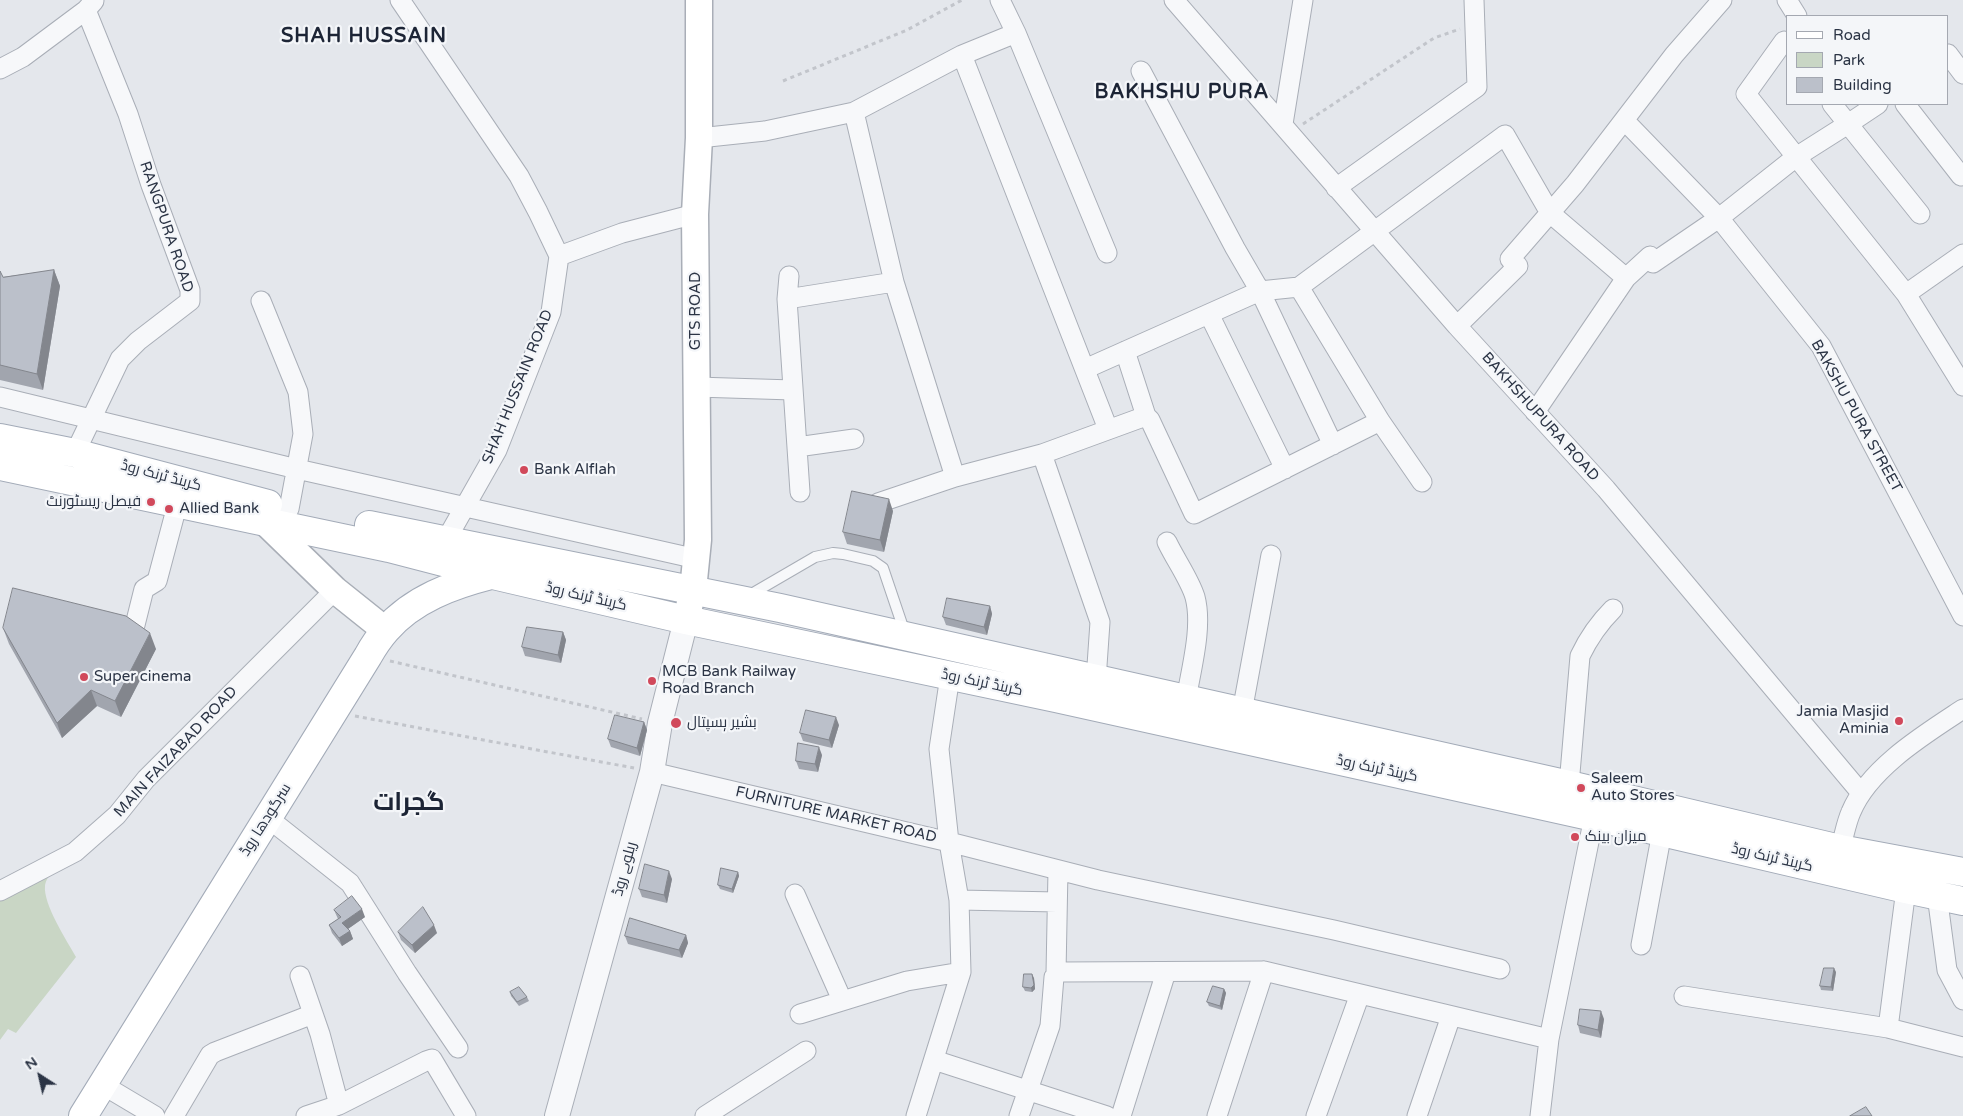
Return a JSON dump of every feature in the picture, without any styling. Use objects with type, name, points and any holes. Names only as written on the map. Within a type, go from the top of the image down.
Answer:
[{"type":"main road","name":"GTS ROAD","points":[[686,620],[698,559],[695,214],[699,138],[699,0]]},
{"type":"main road","name":"گرینڈ ٹرنک روڈ","points":[[0,438],[75,453],[289,509],[741,600],[1242,712],[1382,757],[1594,817],[1950,898]]},
{"type":"main road","name":"گرینڈ ٹرنک روڈ","points":[[0,466],[389,548],[493,575],[686,620],[950,676],[1382,757],[1569,785],[1840,849],[1963,872]]},
{"type":"main road","points":[[264,521],[334,590],[385,630]]},
{"type":"main road","name":"سرگودھا روڈ","points":[[83,1116],[385,630],[418,603],[460,583],[493,575]]},
{"type":"street","points":[[400,0],[519,176],[559,256],[622,233],[695,214]]},
{"type":"street","points":[[1000,0],[1016,33],[1107,254]]},
{"type":"street","name":"BAKHSHUPURA ROAD","points":[[1174,0],[1457,326],[1606,489],[1861,794]]},
{"type":"street","points":[[1286,128],[1303,0]]},
{"type":"street","points":[[1336,188],[1477,87],[1474,0]]},
{"type":"street","points":[[1457,326],[1518,266],[1510,259],[1575,184],[1674,55],[1722,0]]},
{"type":"street","points":[[1787,0],[1796,15]]},
{"type":"street","points":[[0,69],[23,57],[90,5]]},
{"type":"street","name":"RANGPURA ROAD","points":[[75,453],[120,359],[138,341],[190,301],[190,290],[151,185],[90,5]]},
{"type":"street","points":[[699,138],[765,131],[854,112],[962,55],[1016,33]]},
{"type":"street","points":[[1786,42],[1746,94],[1906,294],[1961,378]]},
{"type":"street","points":[[1953,51],[1963,74]]},
{"type":"street","points":[[962,55],[1108,429]]},
{"type":"street","points":[[1141,71],[1234,248],[1260,291],[1333,444]]},
{"type":"street","points":[[1833,105],[1920,214]]},
{"type":"street","points":[[1535,412],[1626,278],[1650,256],[1653,263],[1719,218],[1796,157],[1876,105]]},
{"type":"street","points":[[1906,105],[1961,176]]},
{"type":"street","points":[[854,112],[894,282],[955,477]]},
{"type":"street","name":"BAKSHU PURA STREET","points":[[1624,120],[1719,218],[1821,346],[1963,616]]},
{"type":"street","points":[[1085,369],[1260,291],[1298,287],[1505,135],[1550,213],[1626,278]]},
{"type":"street","points":[[1906,294],[1963,254]]},
{"type":"street","name":"SHAH HUSSAIN ROAD","points":[[446,540],[496,450],[551,312],[559,256]]},
{"type":"street","points":[[789,276],[787,299],[800,492]]},
{"type":"street","points":[[787,299],[894,282]]},
{"type":"street","points":[[1298,287],[1380,421],[1422,482]]},
{"type":"street","points":[[261,301],[298,392],[303,434],[289,509]]},
{"type":"street","points":[[1209,314],[1285,470]]},
{"type":"street","points":[[1125,351],[1146,416],[1150,420],[1194,514],[1380,421]]},
{"type":"street","points":[[696,387],[793,390]]},
{"type":"street","points":[[0,397],[296,469],[698,559]]},
{"type":"street","points":[[878,503],[955,477],[1042,454],[1146,416]]},
{"type":"street","points":[[797,447],[854,439]]},
{"type":"street","points":[[1042,454],[1100,622],[1096,680]]},
{"type":"street","points":[[135,625],[144,589],[157,581],[178,502]]},
{"type":"street","points":[[1167,542],[1194,595],[1198,611],[1186,700]]},
{"type":"street","points":[[1242,712],[1271,555]]},
{"type":"street","name":"MAIN FAIZABAD ROAD","points":[[0,891],[75,852],[117,815],[146,779],[334,590]]},
{"type":"street","points":[[1569,785],[1580,656],[1588,638],[1598,624],[1613,610]]},
{"type":"street","name":"ریلوے روڈ","points":[[557,1116],[652,772],[660,723],[686,620]]},
{"type":"street","points":[[950,676],[939,749],[949,842],[1058,870],[1500,969]]},
{"type":"street","points":[[1840,849],[1851,812],[1861,794],[1883,767],[1929,731],[1963,709]]},
{"type":"street","name":"FURNITURE MARKET ROAD","points":[[652,772],[949,842],[959,900],[961,972],[916,1116]]},
{"type":"street","points":[[1540,1116],[1549,1039],[1594,817]]},
{"type":"street","points":[[268,818],[350,883],[407,973],[458,1048]]},
{"type":"street","points":[[1641,945],[1662,832]]},
{"type":"street","points":[[1019,1116],[1050,1026],[1054,977],[1056,973],[1058,870]]},
{"type":"street","points":[[1888,1028],[1906,889]]},
{"type":"street","points":[[795,894],[842,1000]]},
{"type":"street","points":[[1950,898],[1947,970],[1963,1000]]},
{"type":"street","points":[[959,900],[1058,902]]},
{"type":"street","points":[[1056,973],[1264,971],[1549,1039]]},
{"type":"street","points":[[1217,1116],[1264,971]]},
{"type":"street","points":[[800,1014],[907,981],[961,972]]},
{"type":"street","points":[[1121,1116],[1166,972]]},
{"type":"street","points":[[300,976],[339,1104]]},
{"type":"street","points":[[1316,1116],[1360,994]]},
{"type":"street","points":[[1684,996],[1888,1028],[1963,1047]]},
{"type":"street","points":[[174,1116],[210,1055],[313,1014]]},
{"type":"street","points":[[1417,1116],[1451,1016]]},
{"type":"street","points":[[704,1116],[806,1051]]},
{"type":"street","points":[[306,1116],[339,1104],[432,1059],[466,1116]]},
{"type":"street","points":[[934,1060],[1108,1116]]},
{"type":"street","points":[[103,1085],[155,1116]]},
{"type":"lane","points":[[741,600],[815,557],[833,553],[843,554],[873,561],[883,568],[906,637]]},
{"type":"path","points":[[783,81],[907,30],[962,0]]},
{"type":"path","points":[[1286,128],[1434,38],[1475,24]]},
{"type":"path","points":[[368,656],[660,723]]},
{"type":"path","points":[[333,712],[652,772]]},
{"type":"green space","points":[[51,872],[46,881],[45,894],[56,922],[76,957],[16,1033],[8,1029],[0,1040],[0,899]]},
{"type":"building","points":[[54,270],[37,374],[0,365],[0,271],[3,277]]},
{"type":"building","points":[[852,491],[889,499],[880,540],[843,532]]},
{"type":"building","name":"Super cinema","points":[[13,588],[126,616],[150,633],[115,701],[91,690],[57,723],[3,628]]},
{"type":"building","points":[[947,598],[990,606],[984,627],[943,617]]},
{"type":"building","points":[[527,627],[563,632],[558,655],[522,647]]},
{"type":"building","points":[[806,710],[836,717],[829,740],[800,733]]},
{"type":"building","points":[[615,715],[644,722],[637,748],[608,739]]},
{"type":"building","points":[[798,743],[819,747],[815,764],[796,761]]},
{"type":"building","points":[[645,864],[669,871],[664,895],[639,889]]},
{"type":"building","points":[[721,868],[738,872],[732,889],[718,885]]},
{"type":"building","points":[[352,896],[362,909],[342,923],[350,931],[339,938],[329,925],[341,917],[334,910]]},
{"type":"building","points":[[423,907],[434,925],[412,945],[398,932]]},
{"type":"building","points":[[630,918],[686,935],[679,950],[625,936]]},
{"type":"building","points":[[1824,968],[1834,968],[1831,987],[1820,986]]},
{"type":"building","points":[[1024,974],[1032,974],[1034,985],[1031,988],[1023,987]]},
{"type":"building","points":[[1213,986],[1224,989],[1220,1006],[1207,1002]]},
{"type":"building","points":[[519,987],[527,997],[517,1002],[510,992]]},
{"type":"building","points":[[1580,1009],[1601,1011],[1598,1030],[1578,1025]]},
{"type":"building","points":[[1866,1107],[1872,1116],[1850,1116]]},
{"type":"place","name":"Bank Alflah","points":[[524,470]]},
{"type":"place","name":"فیصل ریسٹورنٹ","points":[[151,502]]},
{"type":"place","name":"Allied Bank","points":[[169,509]]},
{"type":"place","name":"Super cinema","points":[[84,677]]},
{"type":"place","name":"MCB Bank Railway Road Branch","points":[[652,681]]},
{"type":"place","name":"Jamia Masjid Aminia","points":[[1899,721]]},
{"type":"place","name":"بشیر ہسپتال","points":[[676,723]]},
{"type":"place","name":"Saleem Auto Stores","points":[[1581,788]]},
{"type":"place","name":"میزان بینک","points":[[1575,837]]},
{"type":"district","name":"SHAH HUSSAIN","points":[[364,37]]},
{"type":"district","name":"BAKHSHU PURA","points":[[1182,93]]},
{"type":"district","name":"گجرات","points":[[409,803]]}]
